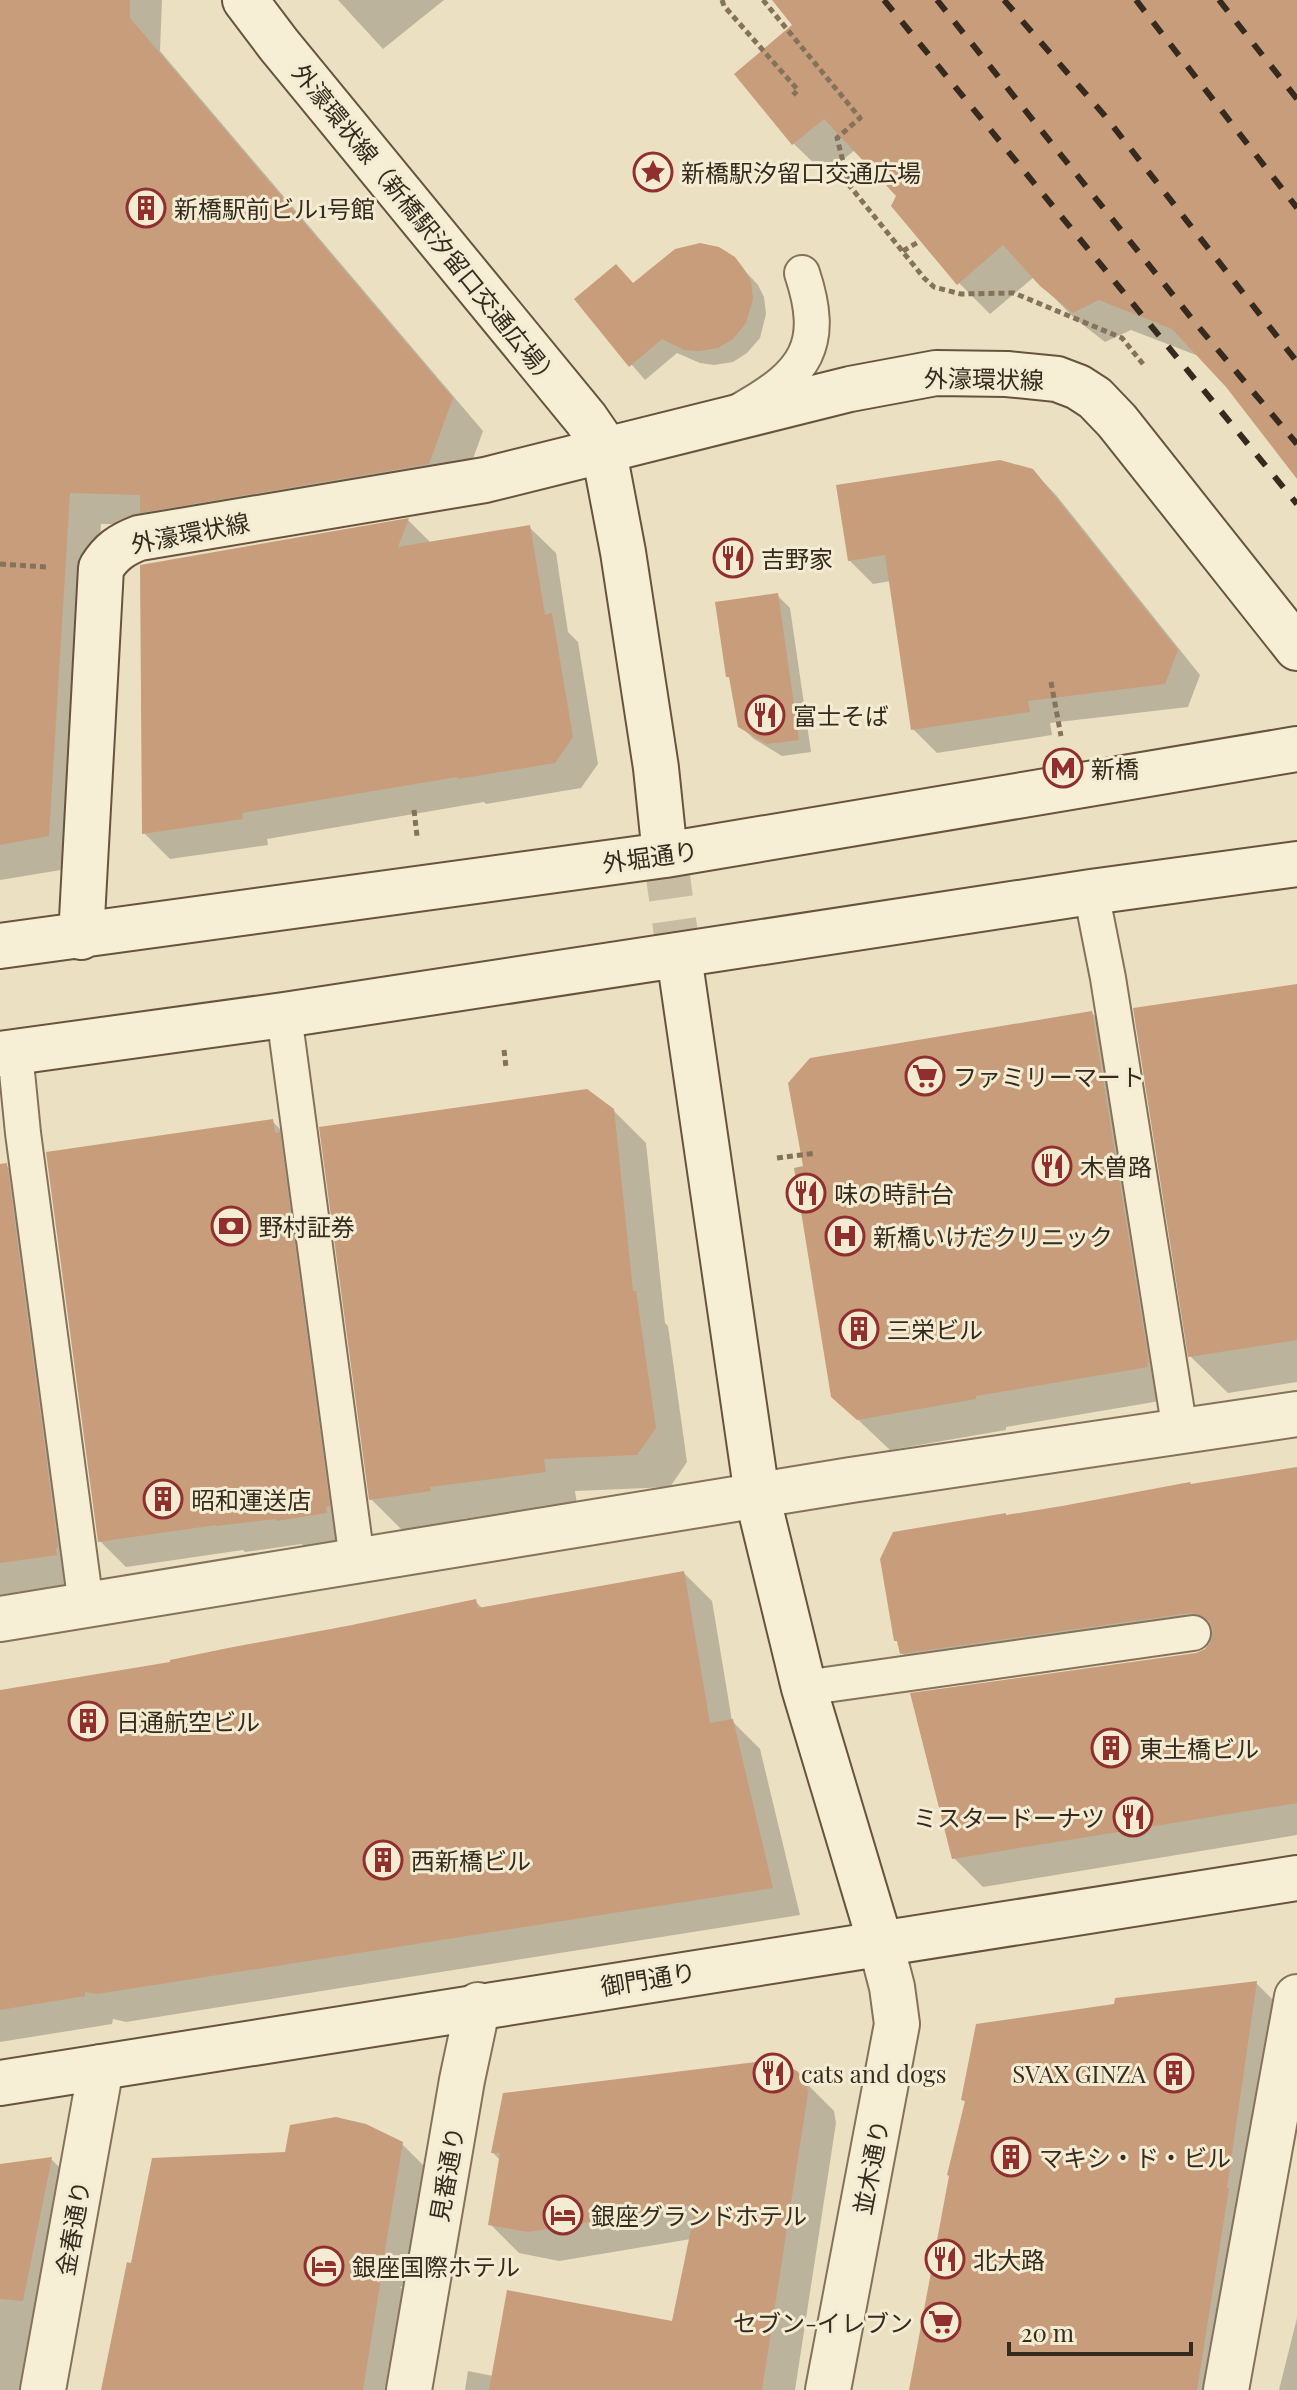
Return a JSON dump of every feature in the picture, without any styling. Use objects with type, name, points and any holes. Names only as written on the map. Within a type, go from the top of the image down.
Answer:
[{"type":"main road","name":"外濠環状線（新橋駅汐留口交通広場）","points":[[245,0],[586,419],[604,452]]},
{"type":"main road","name":"外濠環状線","points":[[81,937],[101,568],[120,545],[139,538],[485,480],[850,389],[936,373],[1007,374],[1057,379],[1095,398],[1117,421],[1297,648]]},
{"type":"main road","points":[[604,452],[626,567],[656,768],[665,855]]},
{"type":"main road","name":"外堀通り","points":[[0,946],[665,855],[1297,749]]},
{"type":"main road","points":[[8,1053],[284,1015],[1091,892],[1297,864]]},
{"type":"main road","name":"並木通り","points":[[679,956],[757,1495],[804,1688],[881,1945],[892,1987],[897,2024],[828,2390]]},
{"type":"main road","points":[[0,1619],[757,1495],[1297,1414]]},
{"type":"main road","name":"御門通り","points":[[0,2083],[478,2005],[881,1945],[1297,1878]]},
{"type":"main road","points":[[1226,2390],[1297,1997]]},
{"type":"main road","name":"見番通り","points":[[409,2390],[462,2080],[478,2005]]},
{"type":"main road","name":"金春通り","points":[[43,2390],[101,2067]]},
{"type":"lane","points":[[724,419],[767,396],[798,368],[812,339],[811,302],[802,273]]},
{"type":"lane","points":[[1091,892],[1108,978],[1180,1431]]},
{"type":"lane","points":[[284,1015],[357,1560]]},
{"type":"lane","points":[[8,1053],[23,1133],[86,1605]]},
{"type":"lane","points":[[804,1688],[1193,1633]]},
{"type":"path","points":[[722,0],[798,90],[793,95]]},
{"type":"path","points":[[763,0],[860,118],[837,138],[849,185],[934,287],[961,294],[1014,293],[1122,338],[1151,374]]},
{"type":"path","points":[[903,251],[920,241]]},
{"type":"path","points":[[0,564],[53,567]]},
{"type":"path","points":[[1051,682],[1063,746]]},
{"type":"path","points":[[414,810],[417,837]]},
{"type":"path","points":[[504,1050],[506,1067]]},
{"type":"path","points":[[777,1158],[816,1153]]},
{"type":"building","name":"新橋駅前ビル1号館","points":[[0,0],[130,0],[130,18],[453,398],[429,464],[140,513],[140,495],[70,493],[49,836],[0,845]]},
{"type":"building","points":[[772,0],[1297,0],[1297,479],[1226,387],[1172,329],[1099,300],[1073,313],[1040,286],[1003,245],[957,285],[891,206],[896,196],[824,119],[792,145],[734,74],[792,25]]},
{"type":"building","points":[[700,243],[719,247],[735,257],[751,281],[753,299],[746,323],[733,339],[718,348],[684,350],[662,339],[629,367],[574,299],[616,264],[633,283],[675,249]]},
{"type":"building","points":[[1000,460],[1033,469],[1178,650],[1165,684],[1028,701],[1030,712],[911,730],[885,555],[848,561],[836,485]]},
{"type":"building","points":[[409,518],[398,547],[530,525],[545,615],[552,613],[573,737],[555,763],[242,813],[243,819],[142,834],[140,565]]},
{"type":"building","points":[[778,593],[799,740],[767,744],[738,727],[729,677],[726,677],[715,602]]},
{"type":"building","points":[[1297,984],[1297,1340],[1188,1357],[1133,1008]]},
{"type":"building","points":[[1092,1011],[1148,1367],[857,1420],[831,1397],[794,1168],[803,1166],[788,1083],[810,1058]]},
{"type":"building","points":[[587,1089],[614,1109],[633,1291],[636,1291],[656,1428],[637,1455],[544,1459],[546,1472],[430,1487],[431,1491],[369,1500],[319,1127]]},
{"type":"building","points":[[273,1119],[275,1133],[280,1132],[330,1506],[326,1507],[327,1513],[276,1521],[216,1525],[98,1542],[46,1152]]},
{"type":"building","points":[[7,1163],[58,1547],[57,1555],[0,1563],[0,1164]]},
{"type":"building","points":[[1297,1467],[1297,1803],[952,1859],[910,1693],[1196,1653],[1205,1649],[1211,1641],[1213,1629],[1201,1615],[1190,1613],[900,1654],[897,1641],[894,1641],[880,1559],[893,1532]]},
{"type":"building","points":[[684,1571],[710,1723],[733,1719],[773,1888],[97,1994],[85,1992],[85,1996],[0,2010],[0,1690],[170,1662],[476,1599],[478,1608]]},
{"type":"building","points":[[1257,1981],[1197,2390],[909,2390],[947,2175],[965,2101],[961,2100],[976,2024],[1114,2004],[1115,1998]]},
{"type":"building","name":"銀座グランドホテル","points":[[772,2060],[797,2071],[806,2080],[808,2093],[762,2390],[489,2390],[507,2290],[672,2321],[696,2205],[528,2232],[488,2225],[500,2153],[491,2153],[503,2093]]},
{"type":"building","points":[[336,2117],[366,2124],[403,2142],[384,2256],[355,2261],[383,2266],[363,2390],[101,2390],[152,2158],[285,2152],[290,2125]]},
{"type":"building","points":[[52,2157],[23,2301],[0,2299],[0,2164]]},
{"type":"tunnel","points":[[665,855],[679,956]]},
{"type":"railway","points":[[884,0],[1297,504]]},
{"type":"railway","points":[[937,0],[1197,325],[1297,444]]},
{"type":"railway","points":[[1004,0],[1105,116],[1297,362]]},
{"type":"railway","points":[[1136,0],[1297,208]]},
{"type":"railway","points":[[1219,0],[1297,99]]},
{"type":"place","name":"新橋駅汐留口交通広場","points":[[653,172]]},
{"type":"place","name":"新橋駅前ビル1号館","points":[[146,208]]},
{"type":"place","name":"吉野家","points":[[733,558]]},
{"type":"place","name":"富士そば","points":[[765,715]]},
{"type":"place","name":"新橋","points":[[1063,768]]},
{"type":"place","name":"ファミリーマート","points":[[925,1076]]},
{"type":"place","name":"木曽路","points":[[1052,1166]]},
{"type":"place","name":"味の時計台","points":[[806,1193]]},
{"type":"place","name":"野村証券","points":[[231,1226]]},
{"type":"place","name":"新橋いけだクリニック","points":[[845,1236]]},
{"type":"place","name":"三栄ビル","points":[[859,1329]]},
{"type":"place","name":"昭和運送店","points":[[163,1499]]},
{"type":"place","name":"日通航空ビル","points":[[88,1721]]},
{"type":"place","name":"東土橋ビル","points":[[1111,1748]]},
{"type":"place","name":"ミスタードーナツ","points":[[1133,1817]]},
{"type":"place","name":"西新橋ビル","points":[[383,1860]]},
{"type":"place","name":"cats and dogs","points":[[773,2073]]},
{"type":"place","name":"SVAX GINZA","points":[[1174,2073]]},
{"type":"place","name":"マキシ・ド・ビル","points":[[1011,2157]]},
{"type":"place","name":"銀座グランドホテル","points":[[563,2215]]},
{"type":"place","name":"北大路","points":[[945,2259]]},
{"type":"place","name":"銀座国際ホテル","points":[[324,2266]]},
{"type":"place","name":"セブン-イレブン","points":[[941,2322]]}]
